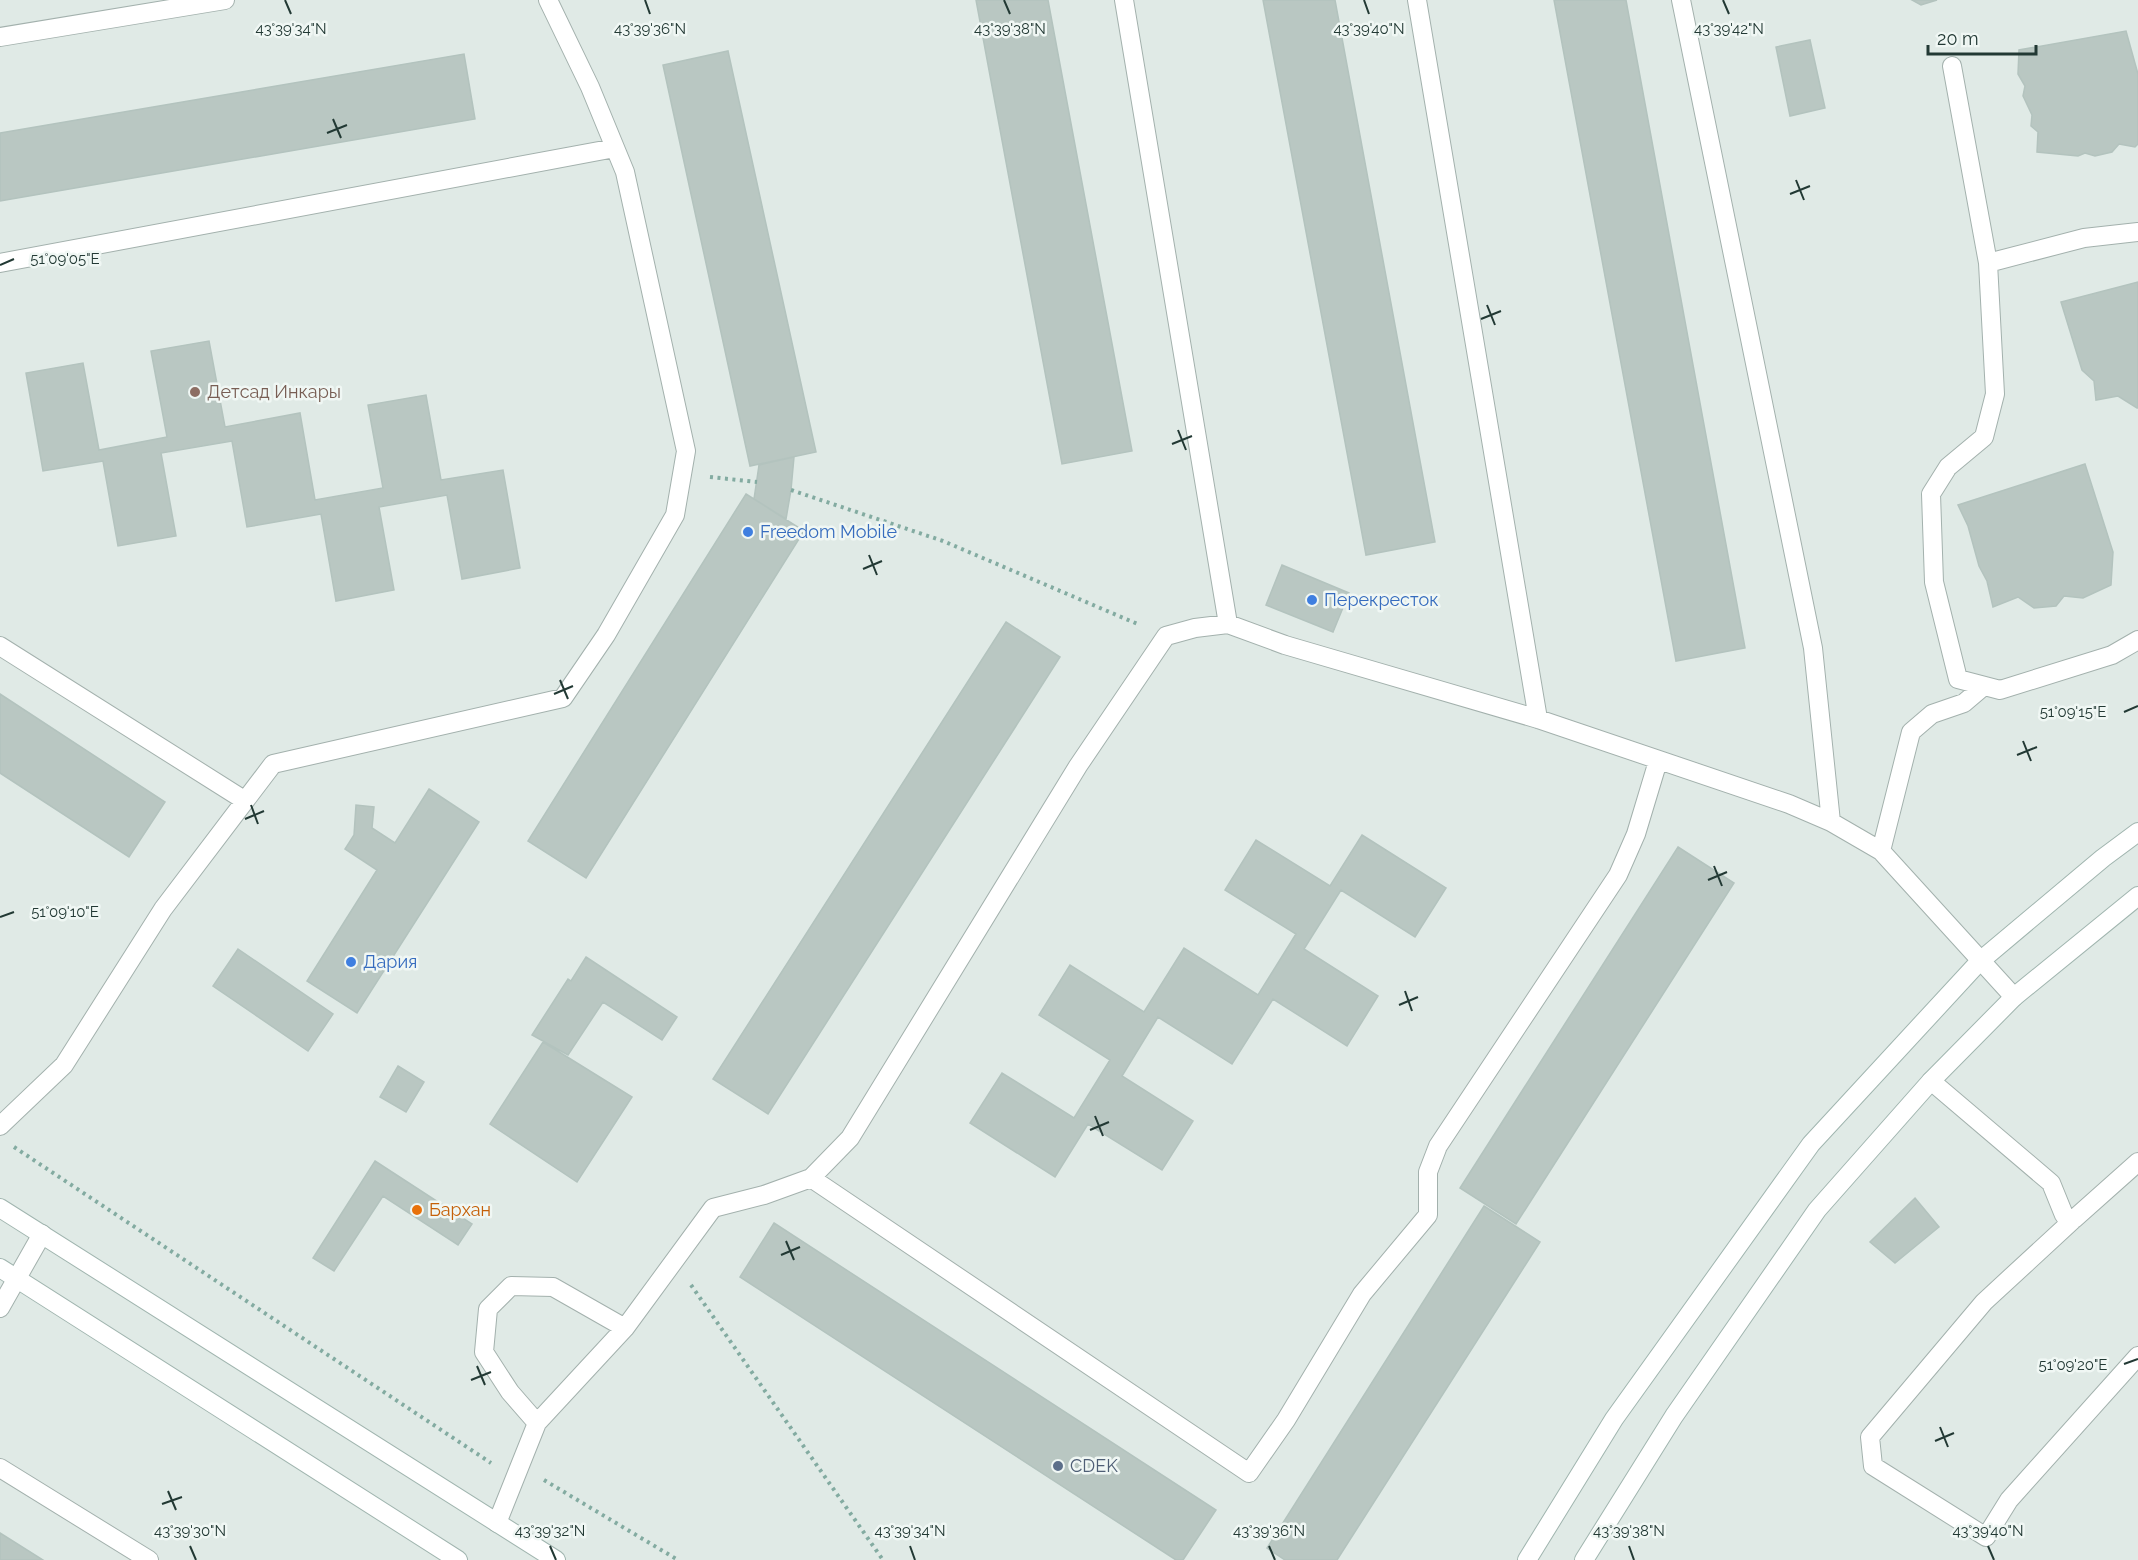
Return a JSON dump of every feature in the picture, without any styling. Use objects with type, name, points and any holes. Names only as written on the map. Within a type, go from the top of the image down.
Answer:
[{"type":"main road","points":[[0,38],[225,0]]},
{"type":"main road","points":[[0,1126],[64,1065],[163,909],[273,764],[563,698],[606,635],[675,515],[686,451],[625,172],[590,87],[548,0]]},
{"type":"main road","points":[[1124,0],[1228,624]]},
{"type":"main road","points":[[1416,0],[1538,719]]},
{"type":"main road","points":[[1681,0],[1813,648],[1831,822]]},
{"type":"main road","points":[[1952,66],[1988,263],[1995,394],[1984,437],[1948,467],[1931,494],[1930,531],[1934,582],[1958,679],[2000,690],[2112,655],[2138,640]]},
{"type":"main road","points":[[0,263],[615,148]]},
{"type":"main road","points":[[1988,263],[2084,238],[2138,232]]},
{"type":"main road","points":[[497,1523],[537,1423],[625,1328],[712,1208],[764,1195],[811,1178],[850,1138],[1078,766],[1166,636],[1195,628],[1228,624],[1284,645],[1538,719],[1790,804],[1831,822],[1881,851],[1979,962],[2014,997]]},
{"type":"main road","points":[[0,646],[244,800]]},
{"type":"main road","points":[[1881,851],[1911,732],[1932,714],[1964,703],[1984,686]]},
{"type":"main road","points":[[811,1178],[1249,1473],[1286,1420],[1362,1294],[1428,1215],[1428,1172],[1438,1146],[1618,875],[1636,834],[1658,761]]},
{"type":"main road","points":[[1527,1560],[1614,1419],[1811,1144],[1979,962],[2103,858],[2138,832]]},
{"type":"main road","points":[[1584,1560],[1674,1416],[1817,1210],[1930,1081],[2014,997],[2138,896]]},
{"type":"main road","points":[[1930,1081],[2051,1183],[2064,1215],[2074,1219]]},
{"type":"main road","points":[[2138,1162],[1984,1302],[1870,1437],[1873,1466],[1986,1537],[2009,1500],[2138,1356]]},
{"type":"main road","points":[[0,1208],[556,1560]]},
{"type":"main road","points":[[0,1308],[42,1234]]},
{"type":"main road","points":[[0,1268],[458,1560]]},
{"type":"main road","points":[[537,1423],[510,1392],[484,1352],[488,1309],[511,1286],[553,1287],[625,1328]]},
{"type":"main road","points":[[0,1468],[149,1560]]},
{"type":"path","points":[[682,474],[757,482]]},
{"type":"path","points":[[790,490],[943,541],[1166,636]]},
{"type":"path","points":[[7,1143],[516,1480],[534,1474],[678,1560]]},
{"type":"path","points":[[673,1260],[883,1560]]},
{"type":"building","points":[[976,0],[1048,0],[1132,451],[1062,464]]},
{"type":"building","points":[[1263,0],[1335,0],[1435,542],[1366,555]]},
{"type":"building","points":[[1554,0],[1626,0],[1745,648],[1676,661]]},
{"type":"building","points":[[1912,0],[1937,0],[1921,5]]},
{"type":"building","points":[[2126,31],[2138,74],[2138,144],[2135,147],[2119,144],[2112,152],[2095,156],[2085,153],[2078,156],[2037,152],[2038,132],[2031,126],[2032,115],[2023,96],[2025,86],[2018,74],[2019,50]]},
{"type":"building","points":[[1810,40],[1825,108],[1790,116],[1776,47]]},
{"type":"building","points":[[728,51],[816,452],[750,466],[663,65]]},
{"type":"building","points":[[464,54],[475,119],[0,201],[0,133]]},
{"type":"building","points":[[2138,282],[2137,408],[2118,396],[2096,400],[2094,381],[2082,370],[2061,302]]},
{"type":"building","points":[[209,341],[225,427],[300,413],[315,500],[383,488],[368,405],[426,395],[441,480],[503,470],[520,568],[462,579],[447,495],[379,507],[394,590],[336,601],[321,514],[247,527],[232,441],[161,453],[176,536],[118,546],[103,461],[43,471],[26,373],[83,363],[99,450],[167,437],[151,351]]},
{"type":"building","points":[[794,457],[786,519],[754,499],[759,465]]},
{"type":"building","points":[[2085,464],[2113,552],[2111,585],[2083,598],[2064,596],[2056,606],[2034,608],[2018,597],[1993,607],[1987,581],[1979,566],[1968,526],[1958,505]]},
{"type":"building","points":[[746,494],[804,531],[586,878],[528,841]]},
{"type":"building","points":[[1282,565],[1349,593],[1333,632],[1266,605]]},
{"type":"building","points":[[1006,622],[1060,657],[768,1114],[713,1079]]},
{"type":"building","points":[[0,694],[165,802],[129,857],[0,773]]},
{"type":"building","points":[[429,789],[479,822],[357,1013],[307,981],[377,870],[345,849],[354,835],[356,805],[374,807],[372,828],[395,843]]},
{"type":"building","points":[[1362,835],[1446,888],[1415,937],[1341,890],[1304,949],[1378,996],[1347,1046],[1273,999],[1232,1064],[1158,1017],[1122,1076],[1193,1121],[1162,1170],[1088,1124],[1055,1177],[970,1123],[1002,1073],[1074,1118],[1110,1060],[1039,1015],[1070,965],[1144,1012],[1184,948],[1258,995],[1296,934],[1225,890],[1256,840],[1330,886]]},
{"type":"building","points":[[1678,847],[1734,883],[1516,1224],[1460,1188]]},
{"type":"building","points":[[238,949],[333,1014],[308,1051],[213,986]]},
{"type":"building","points":[[586,957],[677,1017],[662,1040],[603,1002],[568,1055],[532,1035],[568,979],[571,981]]},
{"type":"building","points":[[543,1042],[632,1097],[577,1182],[490,1124]]},
{"type":"building","points":[[398,1066],[424,1082],[406,1112],[380,1097]]},
{"type":"building","points":[[375,1161],[472,1224],[458,1245],[383,1196],[334,1271],[313,1258]]},
{"type":"building","points":[[1915,1198],[1939,1227],[1895,1263],[1870,1242]]},
{"type":"building","points":[[1484,1206],[1540,1242],[1337,1560],[1285,1560],[1267,1548]]},
{"type":"building","points":[[774,1223],[1216,1510],[1183,1560],[1176,1560],[740,1277]]},
{"type":"building","points":[[0,1533],[43,1560],[0,1560]]},
{"type":"place","name":"Детсад Инкары","points":[[195,392]]},
{"type":"place","name":"Freedom Mobile","points":[[748,532]]},
{"type":"place","name":"Перекресток","points":[[1312,600]]},
{"type":"place","name":"Дария","points":[[351,962]]},
{"type":"place","name":"Бархан","points":[[417,1210]]},
{"type":"place","name":"CDEK","points":[[1058,1466]]}]
